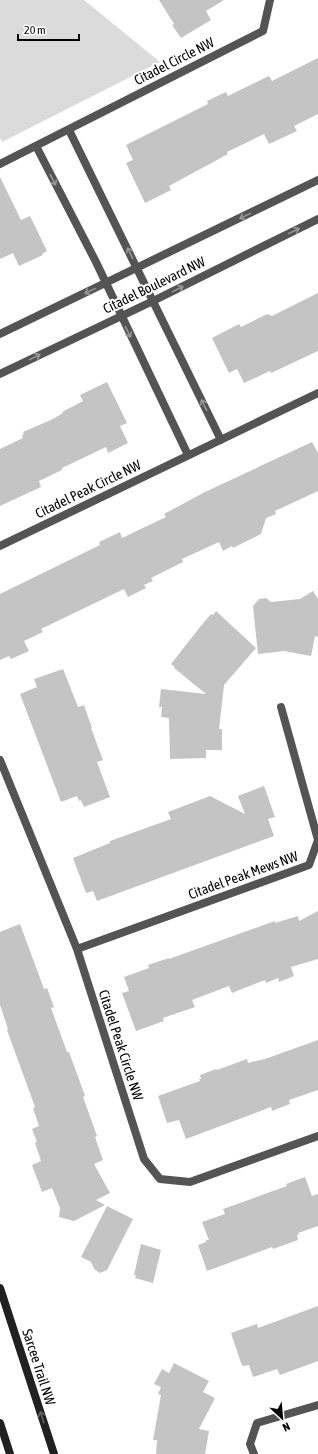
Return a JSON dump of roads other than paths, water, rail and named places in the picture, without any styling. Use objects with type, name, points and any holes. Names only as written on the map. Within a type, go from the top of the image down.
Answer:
[{"type":"main road","name":"Sarcee Trail NW","points":[[0,1288],[54,1454]]},
{"type":"main road","points":[[0,1423],[10,1454]]},
{"type":"street","name":"Citadel Circle NW","points":[[0,164],[263,31],[270,0]]},
{"type":"street","points":[[69,130],[221,440]]},
{"type":"street","points":[[36,146],[96,262],[120,316],[188,455]]},
{"type":"street","name":"Citadel Boulevard NW","points":[[0,334],[318,180]]},
{"type":"street","name":"Citadel Boulevard NW","points":[[0,374],[153,301],[318,219]]},
{"type":"street","name":"Citadel Peak Circle NW","points":[[0,546],[318,393]]},
{"type":"street","name":"Citadel Peak Mews NW","points":[[77,949],[309,865],[318,840],[281,707]]},
{"type":"street","name":"Citadel Peak Circle NW","points":[[0,760],[77,949],[144,1159],[160,1179],[190,1182],[318,1136]]},
{"type":"street","points":[[254,1454],[250,1444],[257,1423],[318,1404]]}]
